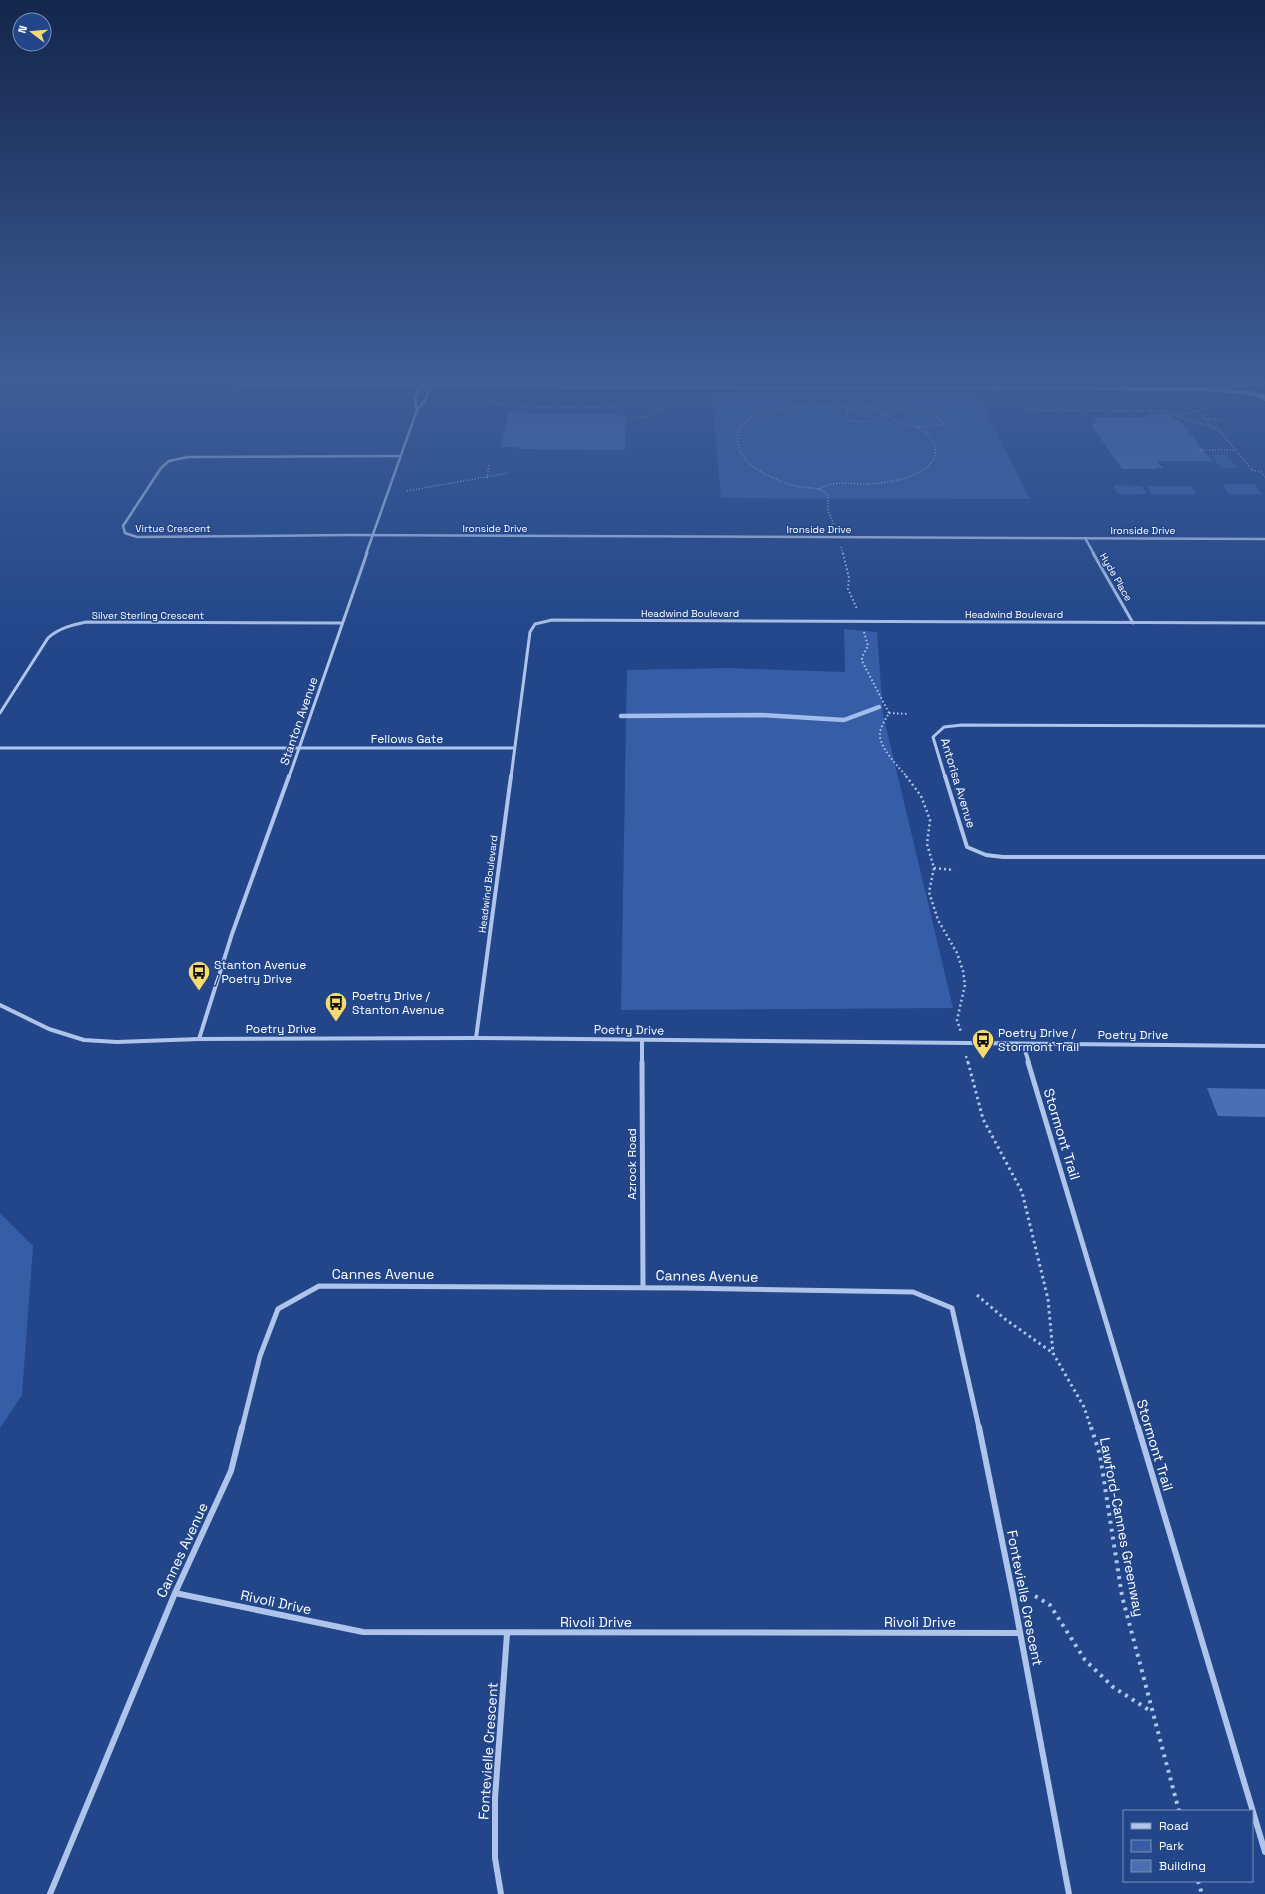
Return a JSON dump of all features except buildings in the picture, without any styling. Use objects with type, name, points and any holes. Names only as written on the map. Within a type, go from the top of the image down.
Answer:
[{"type":"street","name":"Virtue Crescent","points":[[162,467],[123,526],[125,533],[137,537],[373,535]]},
{"type":"street","name":"Stanton Avenue","points":[[200,1039],[232,934],[300,747],[396,467]]},
{"type":"street","name":"Ironside Drive","points":[[373,535],[1265,539]]},
{"type":"street","name":"Hyde Place","points":[[1085,538],[1133,623]]},
{"type":"street","name":"Headwind Boulevard","points":[[476,1038],[530,632],[535,624],[552,620],[1265,623]]},
{"type":"street","name":"Silver Sterling Crescent","points":[[0,713],[48,638],[57,630],[67,625],[86,622],[342,623]]},
{"type":"street","name":"Antorisa Avenue","points":[[1265,726],[962,725],[944,727],[933,737],[967,846],[986,855],[1003,857],[1265,857]]},
{"type":"street","name":"Fellows Gate","points":[[300,747],[514,748]]},
{"type":"street","points":[[0,748],[300,747]]},
{"type":"street","name":"Poetry Drive","points":[[0,1005],[49,1029],[84,1040],[117,1042],[200,1039],[476,1038],[1265,1046]]},
{"type":"street","name":"Azrock Road","points":[[642,1040],[643,1287]]},
{"type":"street","name":"Stormont Trail","points":[[1023,1044],[1252,1810]]},
{"type":"street","name":"Cannes Avenue","points":[[50,1894],[175,1594],[231,1472],[260,1356],[278,1309],[319,1286],[643,1287],[913,1292],[952,1308]]},
{"type":"street","name":"Fontevielle Crescent","points":[[952,1308],[1020,1633],[1069,1894]]},
{"type":"street","name":"Rivoli Drive","points":[[175,1594],[363,1632],[507,1634],[1020,1633]]},
{"type":"street","name":"Fontevielle Crescent","points":[[501,1894],[496,1872],[496,1787],[505,1688],[507,1634]]},
{"type":"street","name":"Stormont Trail","points":[[1253,1812],[1265,1852]]},
{"type":"path","points":[[487,478],[489,467]]},
{"type":"path","points":[[755,467],[772,477],[795,486],[819,489],[828,495],[828,510],[836,529]]},
{"type":"path","points":[[819,489],[829,484],[867,484],[894,481],[910,476],[926,467]]},
{"type":"path","points":[[1250,467],[1252,470],[1261,472],[1265,477]]},
{"type":"path","points":[[407,492],[508,473]]},
{"type":"path","points":[[839,543],[849,578],[848,589],[859,613]]},
{"type":"path","points":[[863,631],[868,646],[862,656],[863,666],[877,688],[889,713]]},
{"type":"path","points":[[889,713],[909,714]]},
{"type":"path","points":[[889,713],[882,726],[880,736],[884,747],[921,796],[930,820],[927,844],[934,868],[929,892],[938,920],[957,953],[963,971],[965,985],[957,1020],[961,1032]]},
{"type":"path","points":[[934,868],[954,870]]},
{"type":"path","name":"Lawford-Cannes Greenway","points":[[966,1056],[983,1119],[1022,1192],[1048,1299],[1053,1353],[1084,1408],[1100,1455],[1122,1596],[1179,1810]]},
{"type":"path","points":[[977,1295],[1005,1319],[1053,1353]]},
{"type":"path","points":[[1035,1596],[1050,1605],[1085,1660],[1113,1687],[1153,1712]]},
{"type":"path","points":[[1198,1882],[1202,1894]]},
{"type":"green space","points":[[718,467],[1014,467],[1030,499],[721,498]]},
{"type":"green space","points":[[1222,484],[1254,484],[1262,494],[1229,494]]},
{"type":"green space","points":[[1113,485],[1142,486],[1147,494],[1118,494]]},
{"type":"green space","points":[[1147,486],[1190,486],[1197,494],[1151,494]]},
{"type":"green space","points":[[844,629],[877,632],[883,714],[953,1008],[621,1010],[627,670],[727,668],[845,672]]},
{"type":"green space","points":[[0,1213],[33,1246],[22,1395],[0,1428]]},
{"type":"waterway","points":[[621,716],[761,715],[844,720],[879,707]]},
{"type":"place","name":"Stanton Avenue / Poetry Drive","points":[[199,992]]},
{"type":"place","name":"Poetry Drive / Stanton Avenue","points":[[336,1022]]},
{"type":"place","name":"Poetry Drive / Stormont Trail","points":[[983,1060]]}]
